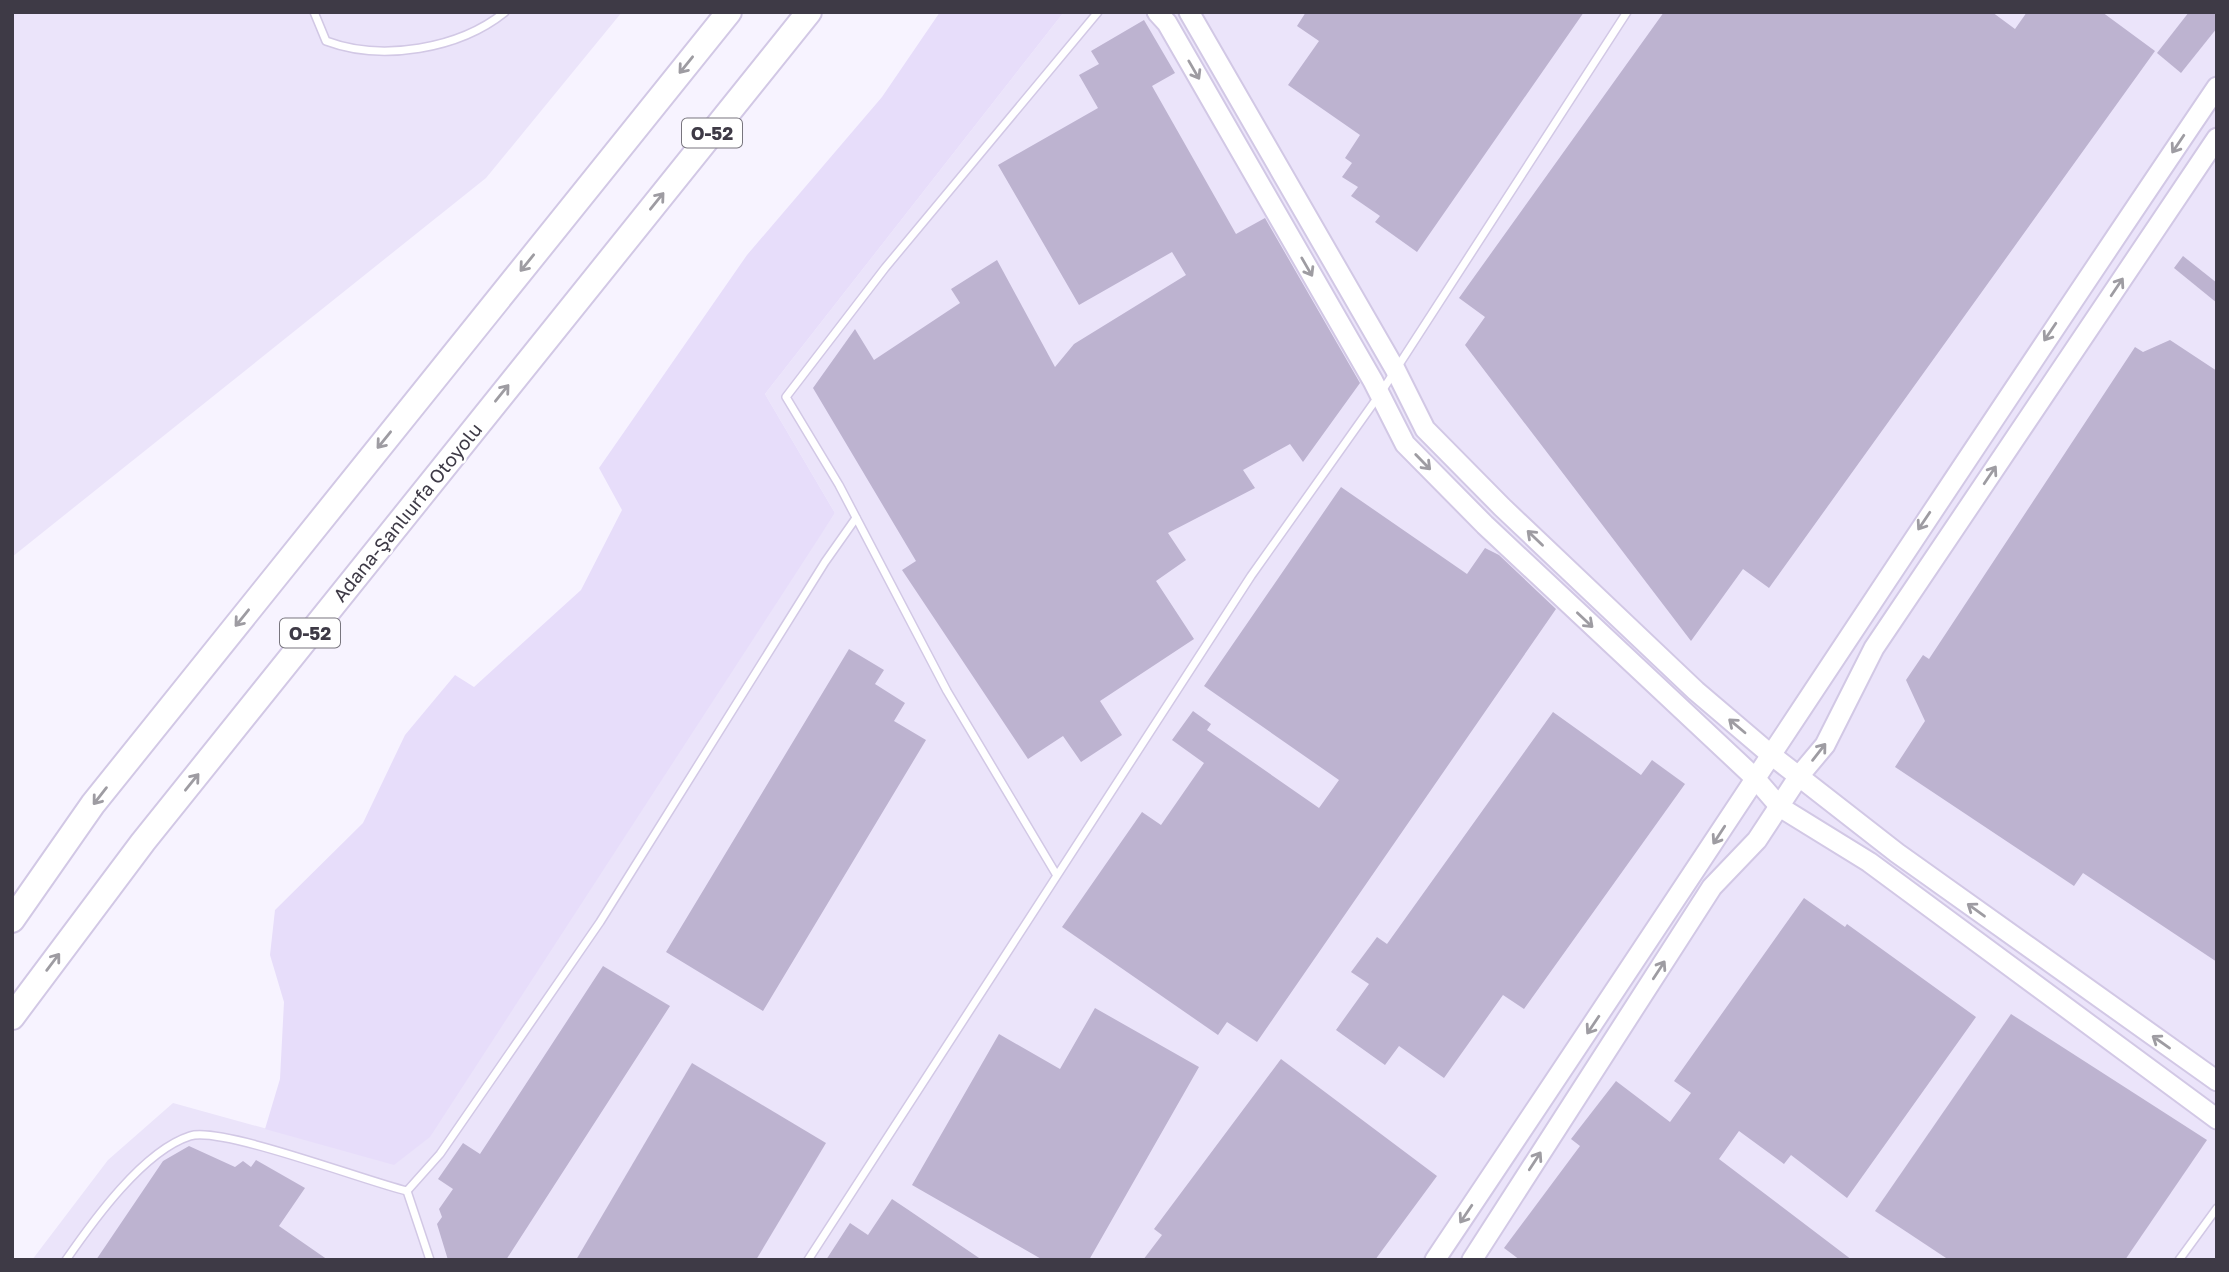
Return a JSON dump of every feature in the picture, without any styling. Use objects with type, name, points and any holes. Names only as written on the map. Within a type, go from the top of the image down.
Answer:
[{"type":"highway","points":[[12,920],[102,793],[729,12]]},
{"type":"highway","name":"Adana-Şanlıurfa Otoyolu","points":[[12,1017],[152,831],[809,12]]},
{"type":"street","points":[[1157,12],[1174,35],[1380,394],[1405,444],[1533,571],[1754,777],[1780,807],[1869,862],[2217,1119]]},
{"type":"street","points":[[1189,12],[1395,369],[1426,429],[1435,439],[1686,682],[1770,754],[1909,861],[2217,1081]]},
{"type":"street","points":[[1435,1260],[1692,876],[1754,777],[2217,88]]},
{"type":"street","points":[[1472,1260],[1712,887],[1757,839],[1799,776],[1825,745],[1874,648],[2217,138]]},
{"type":"lane","points":[[314,12],[326,41],[342,47],[380,51],[420,49],[489,25],[505,12]]},
{"type":"lane","points":[[1056,874],[947,691],[856,518],[786,397],[885,268],[1098,12]]},
{"type":"lane","points":[[808,1260],[1251,576],[1380,394],[1627,12]]},
{"type":"lane","points":[[407,1191],[440,1154],[600,922],[825,562],[856,518]]},
{"type":"lane","points":[[66,1260],[95,1219],[148,1161],[191,1135],[247,1142],[407,1191]]},
{"type":"lane","points":[[407,1191],[430,1260]]},
{"type":"lane","points":[[2179,1260],[2217,1208]]},
{"type":"shaded area","points":[[12,12],[622,12],[486,178],[12,557]]},
{"type":"shaded area","points":[[940,12],[1064,12],[765,394],[835,513],[430,1137],[394,1165],[265,1129],[280,1079],[284,1002],[270,955],[275,910],[363,823],[405,735],[455,675],[474,687],[581,590],[622,510],[599,468],[747,255],[882,97]]},
{"type":"shaded area","points":[[1064,12],[2217,12],[2217,1260],[32,1260],[108,1160],[173,1103],[394,1164],[835,513],[765,394]]},
{"type":"building","points":[[1306,12],[1584,12],[1417,252],[1375,222],[1380,216],[1351,196],[1358,187],[1342,177],[1352,163],[1345,158],[1360,135],[1288,85],[1319,41],[1297,26]]},
{"type":"building","points":[[1664,12],[1992,12],[2015,29],[2027,12],[2102,12],[2155,51],[1769,588],[1743,569],[1691,641],[1465,345],[1485,317],[1459,298]]},
{"type":"building","points":[[2189,12],[2217,12],[2217,28],[2181,73],[2157,53]]},
{"type":"building","points":[[1144,20],[1175,73],[1152,86],[1236,234],[1265,218],[1360,383],[1303,462],[1290,444],[1243,470],[1255,488],[1168,533],[1186,560],[1156,581],[1194,639],[1100,701],[1122,735],[1081,762],[1063,736],[1028,759],[902,570],[916,561],[813,388],[855,329],[874,360],[960,303],[951,289],[997,260],[1055,367],[1074,344],[1186,275],[1172,252],[1079,305],[998,165],[1098,108],[1079,75],[1099,64],[1091,51]]},
{"type":"building","points":[[2183,256],[2217,283],[2217,303],[2174,268]]},
{"type":"building","points":[[2170,340],[2217,371],[2217,962],[2083,873],[2074,886],[1895,767],[1925,721],[1906,680],[1923,655],[1929,659],[2135,347],[2143,352]]},
{"type":"building","points":[[1341,487],[1467,574],[1485,548],[1499,555],[1556,609],[1257,1042],[1227,1022],[1218,1035],[1062,927],[1142,812],[1161,825],[1204,763],[1172,740],[1193,711],[1211,724],[1207,730],[1319,808],[1339,780],[1204,686]]},
{"type":"building","points":[[849,649],[884,670],[875,684],[905,703],[894,721],[926,740],[763,1011],[666,952]]},
{"type":"building","points":[[1553,712],[1641,775],[1652,760],[1685,784],[1524,1009],[1503,995],[1444,1078],[1399,1046],[1385,1065],[1336,1030],[1369,984],[1351,972],[1377,937],[1387,944]]},
{"type":"building","points":[[1804,898],[1845,927],[1847,924],[1976,1017],[1847,1198],[1791,1155],[1784,1164],[1739,1131],[1719,1159],[1852,1260],[1520,1260],[1504,1248],[1580,1146],[1571,1139],[1616,1081],[1670,1122],[1691,1093],[1674,1081]]},
{"type":"building","points":[[603,966],[670,1006],[506,1260],[448,1260],[437,1224],[442,1217],[439,1209],[453,1189],[438,1179],[463,1143],[480,1154]]},
{"type":"building","points":[[1095,1008],[1199,1067],[1089,1260],[1043,1260],[912,1185],[999,1034],[1060,1069]]},
{"type":"building","points":[[2011,1014],[2207,1140],[2125,1260],[1949,1260],[1875,1211]]},
{"type":"building","points":[[1281,1059],[1437,1176],[1375,1260],[1143,1260],[1162,1235],[1154,1229]]},
{"type":"building","points":[[692,1063],[826,1143],[756,1260],[576,1260]]},
{"type":"building","points":[[189,1146],[235,1167],[243,1161],[251,1167],[256,1160],[305,1188],[279,1226],[328,1260],[96,1260],[163,1161]]},
{"type":"building","points":[[892,1199],[982,1260],[826,1260],[850,1223],[868,1235]]}]
